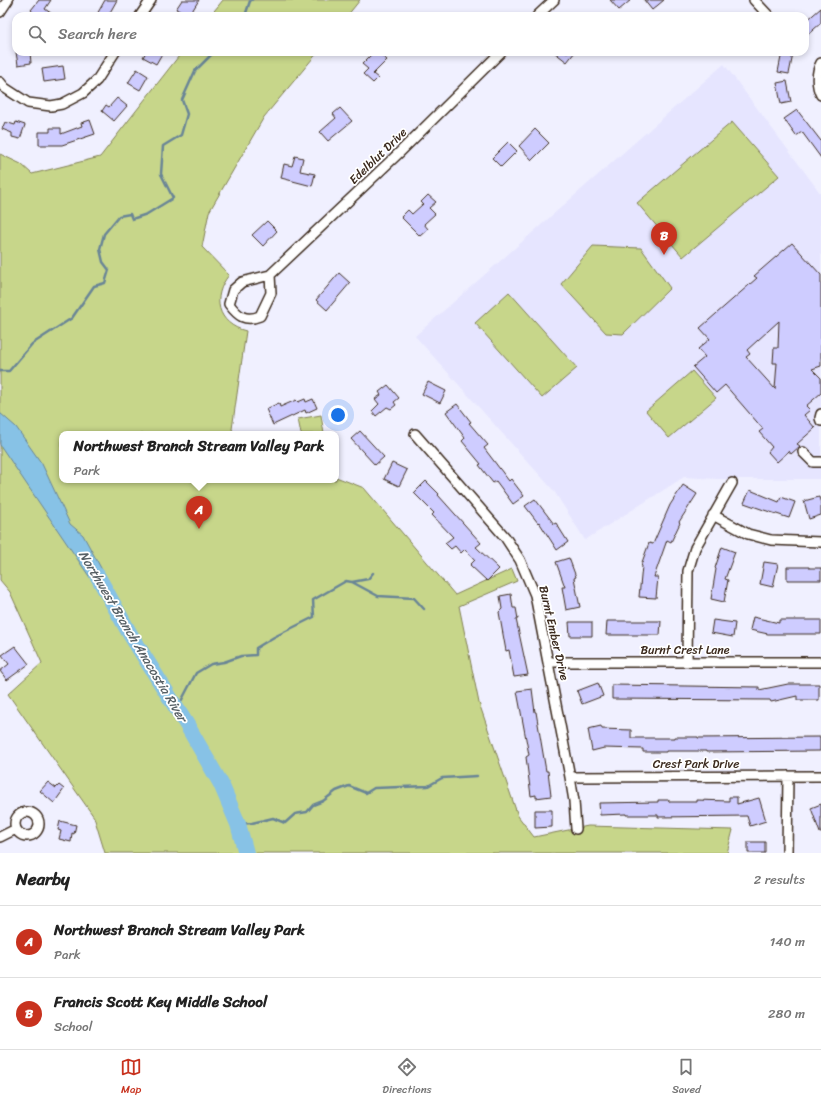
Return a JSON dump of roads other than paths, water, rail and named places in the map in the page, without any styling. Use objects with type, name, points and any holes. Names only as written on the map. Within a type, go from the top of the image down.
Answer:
[{"type":"street","points":[[0,12],[8,0]]},
{"type":"street","points":[[143,12],[151,0]]},
{"type":"street","points":[[541,12],[554,0]]},
{"type":"street","points":[[754,0],[765,12]]},
{"type":"street","points":[[0,82],[5,88],[28,103],[51,106],[62,104],[83,94],[96,80],[112,56]]},
{"type":"street","name":"Edelblut Drive","points":[[270,275],[271,293],[260,316],[252,319],[237,315],[230,304],[233,290],[242,282],[270,275],[399,153],[497,56]]},
{"type":"street","points":[[821,63],[817,78],[818,89],[821,94]]},
{"type":"street","points":[[821,414],[821,421]]},
{"type":"street","name":"Burnt Ember Drive","points":[[415,434],[505,537],[520,560],[535,595],[570,777],[574,801],[576,829]]},
{"type":"street","points":[[803,452],[813,462],[821,462]]},
{"type":"street","points":[[687,662],[688,572],[695,548],[732,483]]},
{"type":"street","points":[[713,515],[748,534],[771,540],[821,542]]},
{"type":"street","name":"Burnt Crest Lane","points":[[549,662],[821,662]]},
{"type":"street","points":[[787,853],[788,776]]},
{"type":"street","name":"Crest Park Drive","points":[[570,777],[821,776]]},
{"type":"street","points":[[0,837],[16,829]]},
{"type":"water","points":[[0,413],[16,427],[42,464],[70,524],[83,535],[120,603],[95,585],[0,445]]},
{"type":"waterway","points":[[246,12],[250,1],[252,0]]},
{"type":"waterway","points":[[0,371],[9,371],[32,344],[72,318],[94,286],[105,283],[109,270],[103,262],[100,249],[104,234],[119,216],[130,214],[132,219],[147,214],[173,198],[161,174],[163,146],[181,135],[187,114],[182,100],[195,71],[210,56]]},
{"type":"waterway","points":[[352,582],[368,579],[373,573]]},
{"type":"waterway","name":"Northwest Branch Anacostia River","points":[[97,575],[130,634],[187,725],[221,784],[238,824],[246,853]]},
{"type":"waterway","points":[[177,709],[196,673],[211,664],[224,662],[241,656],[256,655],[256,648],[274,637],[314,617],[313,600],[346,581],[352,582],[378,596],[414,598],[424,609]]},
{"type":"waterway","points":[[238,824],[252,823],[273,818],[285,823],[295,814],[307,812],[313,805],[323,801],[336,791],[349,786],[366,793],[374,788],[428,786],[442,778],[477,776]]},
{"type":"place","name":"Francis Scott Key Middle School","points":[[664,255]]},
{"type":"place","name":"Northwest Branch Stream Valley Park","points":[[199,529]]}]
